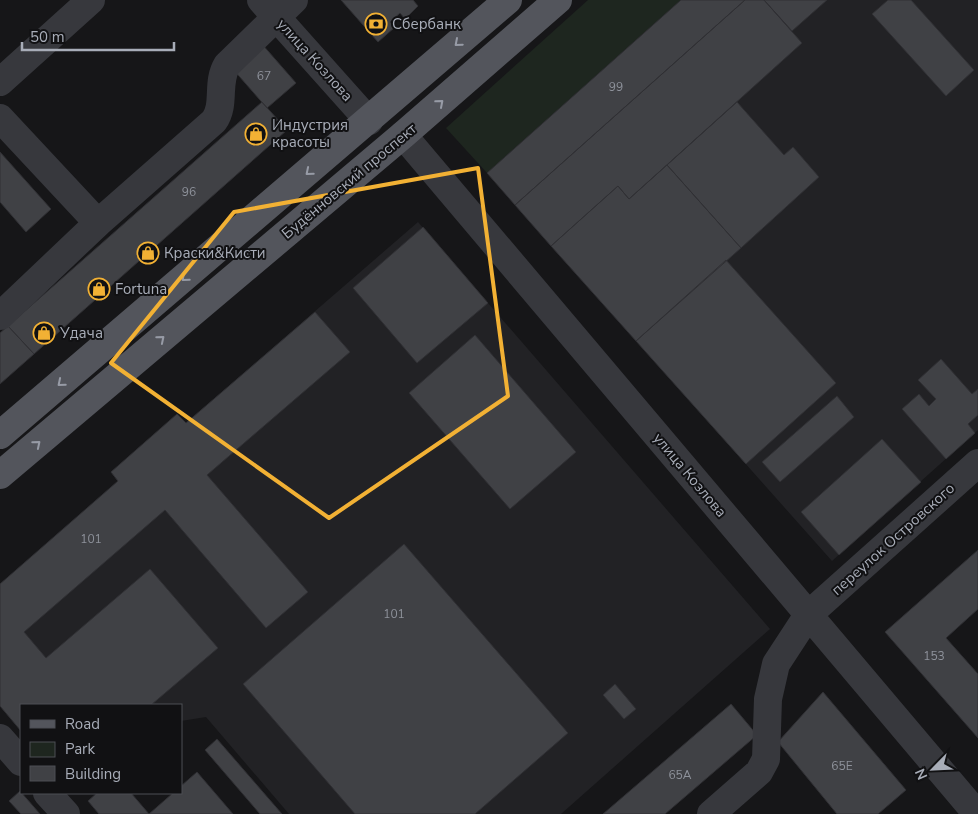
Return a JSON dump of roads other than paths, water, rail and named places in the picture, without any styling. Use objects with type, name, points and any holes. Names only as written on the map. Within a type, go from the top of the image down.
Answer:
[{"type":"main road","points":[[0,435],[508,0]]},
{"type":"main road","name":"Будённовский проспект","points":[[0,475],[403,135],[558,0]]},
{"type":"street","points":[[0,82],[91,0]]},
{"type":"street","points":[[0,316],[98,222],[214,121],[220,113],[222,73],[277,6]]},
{"type":"street","name":"улица Козлова","points":[[277,6],[369,121]]},
{"type":"street","points":[[0,118],[98,222]]},
{"type":"street","name":"улица Козлова","points":[[403,135],[977,814]]},
{"type":"street","name":"переулок Островского","points":[[711,814],[759,772],[766,759],[768,700],[776,664],[808,615],[978,463]]},
{"type":"street","points":[[0,738],[20,761]]},
{"type":"street","points":[[49,794],[66,814]]},
{"type":"place","name":"Сбербанк","points":[[376,24]]},
{"type":"place","name":"Индустрия красоты","points":[[256,134]]},
{"type":"place","name":"Краски&Кисти","points":[[148,253]]},
{"type":"place","name":"Fortuna","points":[[99,289]]},
{"type":"place","name":"Удача","points":[[44,333]]}]
